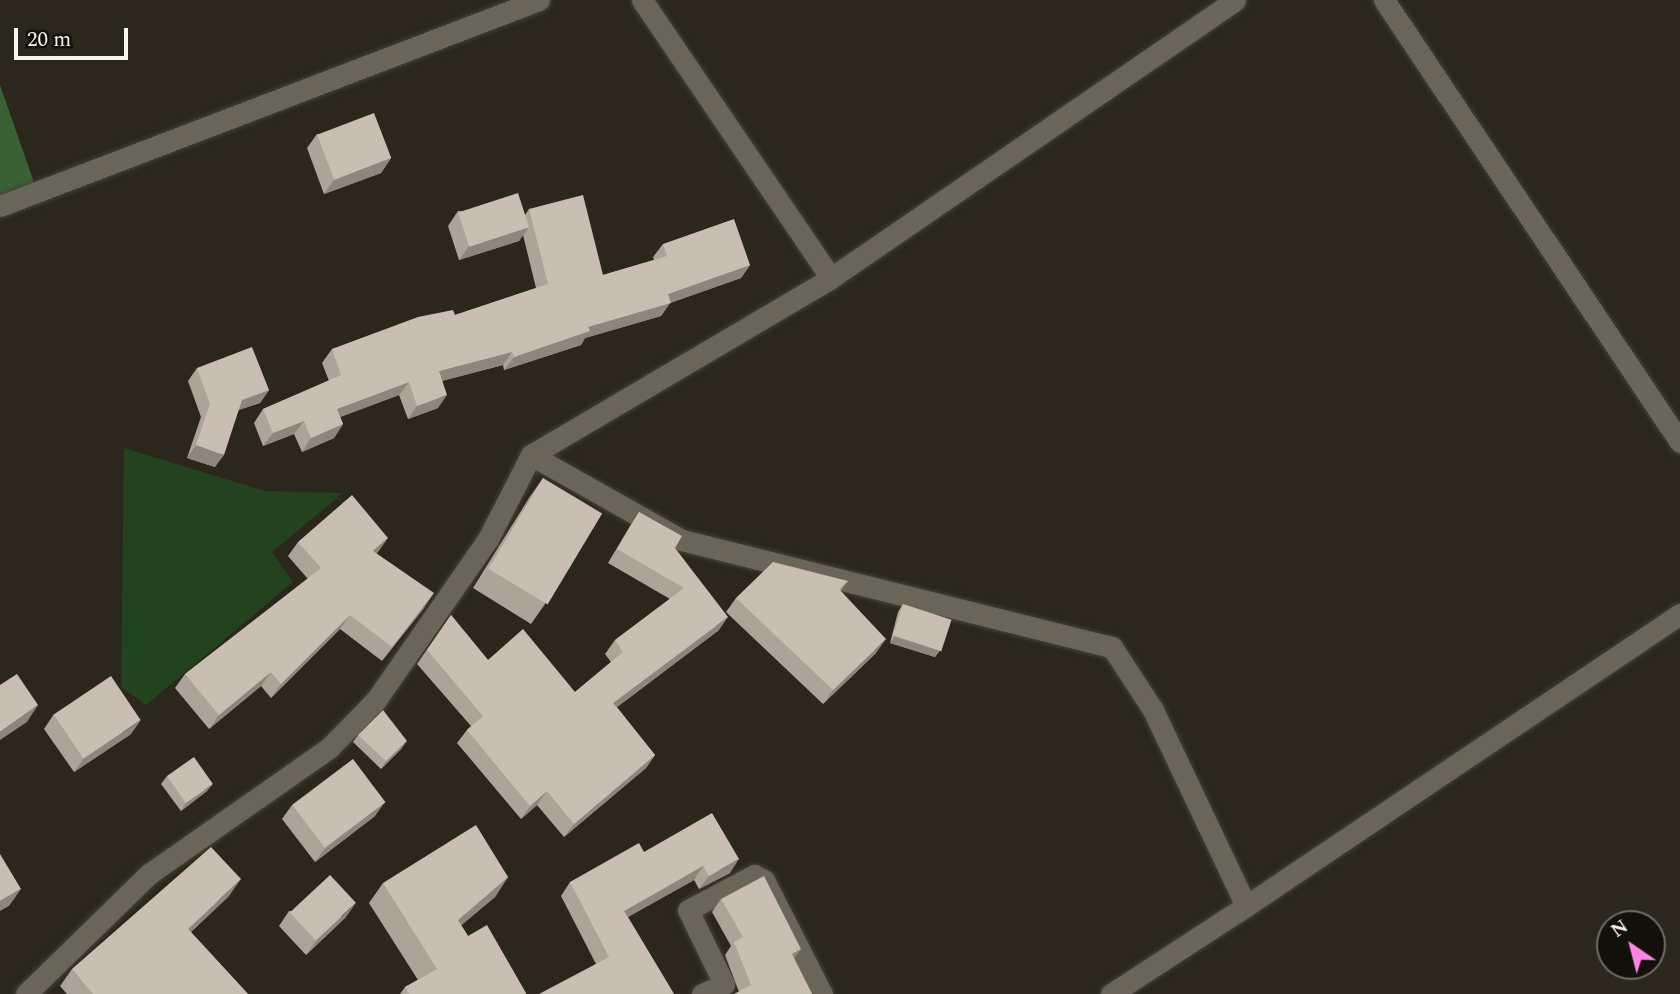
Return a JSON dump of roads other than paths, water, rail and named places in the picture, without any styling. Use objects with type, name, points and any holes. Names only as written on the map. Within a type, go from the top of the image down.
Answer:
[{"type":"street","points":[[0,205],[539,0]]},
{"type":"street","points":[[642,0],[831,278]]},
{"type":"street","points":[[26,994],[149,874],[329,748],[376,700],[488,539],[531,455],[831,278],[1235,0]]},
{"type":"street","points":[[1386,1],[1680,442]]},
{"type":"street","points":[[531,455],[682,540],[1112,647],[1153,710],[1247,906]]},
{"type":"street","points":[[1111,994],[1247,906],[1680,614]]},
{"type":"street","points":[[702,994],[724,984],[688,910],[754,875],[764,880],[822,994]]}]
